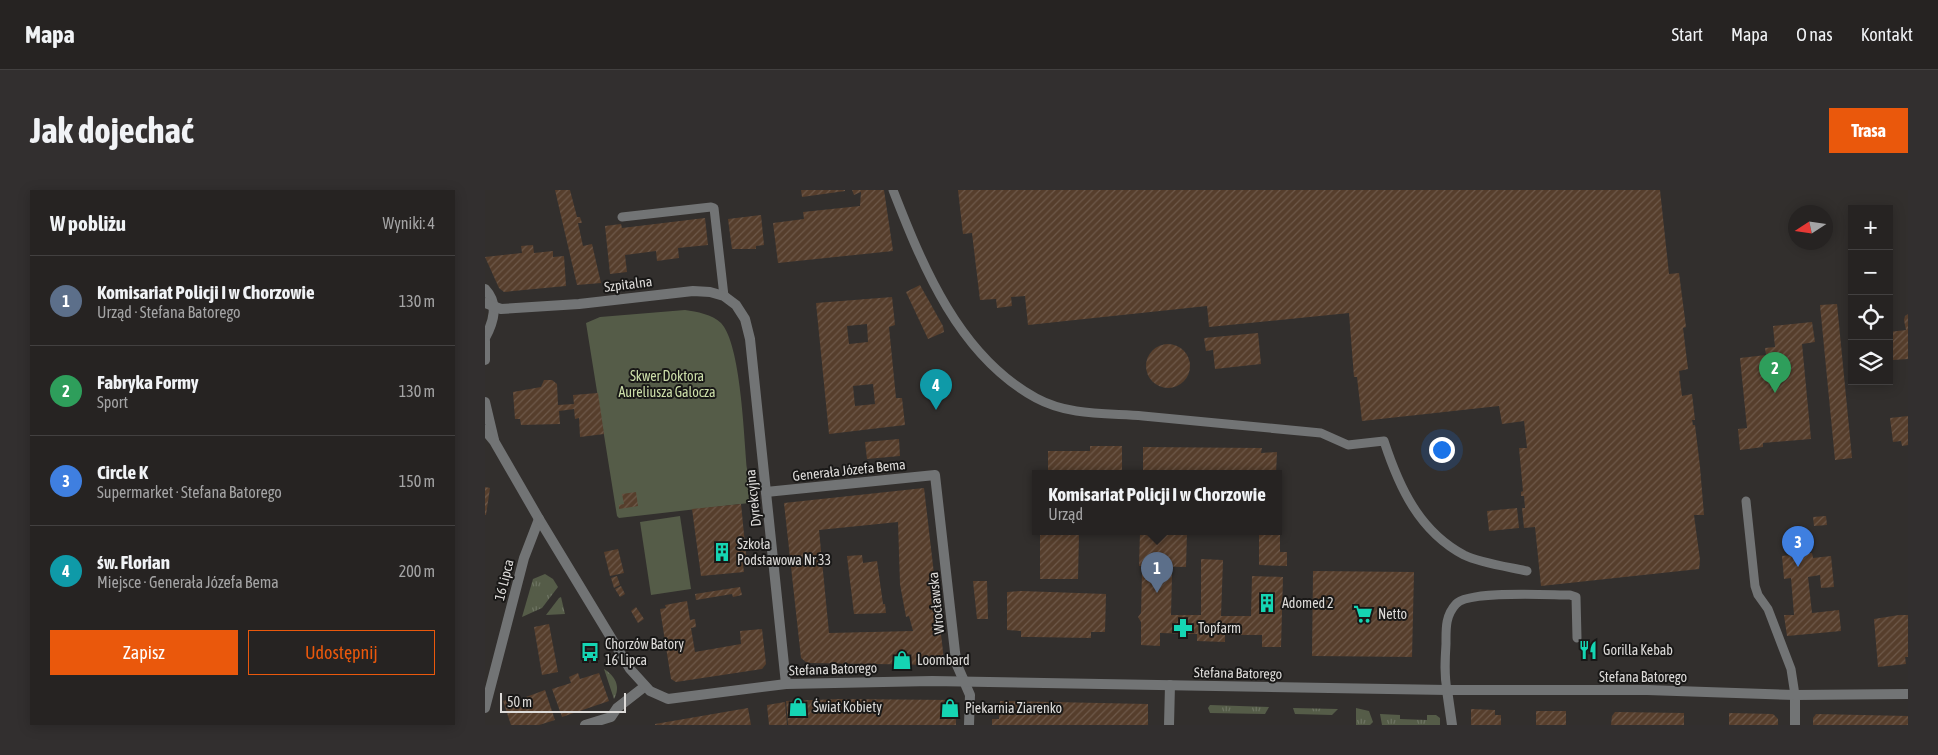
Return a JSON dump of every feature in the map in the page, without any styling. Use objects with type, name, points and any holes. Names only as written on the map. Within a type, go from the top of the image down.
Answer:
[{"type":"street","points":[[485,289],[492,296],[490,304],[492,323],[485,340],[485,360]]},
{"type":"street","name":"Szpitalna","points":[[490,304],[501,309],[579,304],[693,291],[724,296]]},
{"type":"street","name":"Dyrekcyjna","points":[[724,296],[736,305],[745,319],[751,339],[786,684]]},
{"type":"street","points":[[485,402],[495,441]]},
{"type":"street","points":[[485,430],[495,441],[539,519],[630,669],[644,687],[617,708],[611,717],[585,725]]},
{"type":"street","name":"Generała Józefa Bema","points":[[766,492],[935,475]]},
{"type":"street","name":"Wrocławska","points":[[935,475],[957,665],[970,696],[969,725]]},
{"type":"street","name":"16 Lipca","points":[[485,708],[524,558],[539,519]]},
{"type":"street","name":"Stefana Batorego","points":[[644,687],[658,696],[674,700],[786,684],[965,681],[1447,690],[1647,690],[1795,695],[1908,694]]},
{"type":"street","points":[[1169,725],[1170,685]]},
{"type":"street","points":[[1447,690],[1452,725]]},
{"type":"street","points":[[1795,695],[1795,725]]},
{"type":"lane","points":[[893,190],[929,276],[946,307],[988,360],[1015,384],[1037,399],[1063,409],[1091,414],[1126,414],[1321,433],[1347,444],[1384,441],[1394,473],[1412,509],[1435,535],[1465,555],[1527,572]]},
{"type":"lane","points":[[622,217],[714,208],[724,296]]},
{"type":"lane","points":[[1746,501],[1755,586],[1758,595],[1768,609],[1791,669],[1795,695]]},
{"type":"lane","points":[[1447,690],[1445,678],[1446,624],[1452,609],[1462,599],[1477,595],[1569,595],[1576,597],[1577,638]]},
{"type":"green space","name":"Skwer Doktora Aureliusza Galocza","points":[[685,310],[713,317],[721,323],[728,334],[737,370],[743,414],[747,469],[754,483],[749,503],[619,518],[617,516],[586,323],[600,317]]},
{"type":"green space","points":[[680,516],[691,589],[651,595],[640,522]]},
{"type":"green space","points":[[545,574],[553,579],[558,587],[542,608],[522,617],[533,579]]},
{"type":"green space","points":[[561,597],[565,614],[546,615],[559,598]]},
{"type":"green space","points":[[604,669],[616,682],[617,690],[614,699]]},
{"type":"green space","points":[[1210,705],[1269,707],[1265,714],[1210,713],[1208,708]]},
{"type":"green space","points":[[1293,708],[1338,709],[1332,715],[1295,714]]},
{"type":"green space","points":[[1356,708],[1369,711],[1373,722],[1370,725],[1356,725]]},
{"type":"green space","points":[[1380,714],[1400,715],[1400,719],[1427,720],[1427,715],[1436,715],[1440,718],[1440,725],[1382,725]]},
{"type":"building","points":[[555,190],[570,190],[577,217],[580,217],[582,223],[578,223],[583,246],[592,244],[601,283],[577,285]]},
{"type":"building","points":[[801,190],[845,190],[845,191],[802,197]]},
{"type":"building","points":[[852,190],[884,190],[893,251],[778,263],[773,223],[804,219],[803,212],[860,206],[861,192],[854,195]]},
{"type":"building","points":[[958,190],[1660,190],[1669,274],[1679,273],[1686,327],[1683,328],[1688,369],[1679,371],[1682,396],[1692,394],[1695,420],[1692,420],[1693,425],[1695,425],[1700,467],[1704,515],[1694,515],[1700,560],[1699,569],[1541,586],[1535,527],[1524,528],[1522,508],[1525,508],[1524,496],[1521,496],[1523,491],[1519,448],[1527,448],[1524,421],[1502,424],[1499,406],[1362,421],[1357,377],[1354,377],[1349,313],[1209,327],[1207,306],[1028,325],[1025,296],[1011,297],[1012,306],[997,308],[996,299],[980,300],[972,233],[963,234]]},
{"type":"building","points":[[761,215],[764,245],[756,246],[756,249],[732,249],[728,219]]},
{"type":"building","points":[[705,218],[708,245],[678,248],[679,258],[657,261],[656,251],[625,255],[627,272],[610,274],[605,226],[621,224],[622,228]]},
{"type":"building","points":[[533,245],[534,253],[553,251],[553,257],[564,256],[566,286],[504,292],[499,288],[485,257],[522,253],[521,246]]},
{"type":"building","points":[[920,285],[943,326],[944,332],[928,339],[906,292]]},
{"type":"building","points":[[892,297],[895,325],[889,327],[896,398],[902,398],[905,425],[829,434],[816,303]],"holes":[[[867,324],[868,342],[849,344],[847,326]],[[873,384],[875,404],[855,406],[853,386]]]},
{"type":"building","points":[[1837,304],[1852,458],[1835,460],[1820,305]]},
{"type":"building","points":[[1908,314],[1908,359],[1893,360],[1893,332],[1906,330],[1905,316]]},
{"type":"building","points":[[1812,322],[1815,342],[1802,344],[1811,439],[1763,443],[1763,447],[1740,450],[1738,429],[1747,428],[1740,358],[1766,355],[1765,348],[1775,347],[1773,326]]},
{"type":"building","points":[[1258,333],[1261,364],[1215,369],[1213,350],[1206,351],[1204,338]]},
{"type":"building","points":[[1168,344],[1180,348],[1186,354],[1190,366],[1186,378],[1180,384],[1168,388],[1156,384],[1150,378],[1146,366],[1150,354],[1156,348]]},
{"type":"building","points":[[544,380],[552,380],[557,384],[558,405],[574,404],[573,395],[598,393],[604,434],[580,437],[579,418],[575,419],[574,409],[559,411],[560,424],[521,425],[520,419],[515,419],[513,392],[541,387]]},
{"type":"building","points":[[1908,416],[1908,445],[1902,446],[1901,441],[1893,442],[1890,418]]},
{"type":"building","points":[[899,439],[900,456],[867,459],[865,442]]},
{"type":"building","points":[[1090,446],[1122,446],[1122,470],[1048,470],[1048,451],[1090,451]]},
{"type":"building","points":[[1143,447],[1262,448],[1261,453],[1277,452],[1276,470],[1143,470]]},
{"type":"building","points":[[485,487],[490,488],[486,515],[485,515]]},
{"type":"building","points":[[924,488],[944,660],[939,665],[807,663],[801,658],[784,503]],"holes":[[[898,522],[900,584],[906,617],[909,616],[913,631],[829,633],[819,530]]]},
{"type":"building","points":[[636,492],[638,506],[619,509],[619,505],[624,504],[622,494]]},
{"type":"building","name":"Szkoła Podstawowa Nr 33","points":[[741,504],[747,564],[743,565],[744,572],[701,576],[692,509]]},
{"type":"building","points":[[1517,508],[1519,528],[1489,531],[1487,511]]},
{"type":"building","points":[[1826,516],[1827,525],[1814,526],[1813,517]]},
{"type":"building","points":[[1040,535],[1079,535],[1078,579],[1040,579]]},
{"type":"building","points":[[1140,535],[1187,535],[1186,567],[1139,566]]},
{"type":"building","points":[[1259,535],[1280,535],[1280,552],[1287,552],[1287,566],[1259,565]]},
{"type":"building","points":[[618,549],[624,573],[610,576],[604,552]]},
{"type":"building","points":[[1812,553],[1813,558],[1831,556],[1834,587],[1821,588],[1820,575],[1808,577],[1812,613],[1839,610],[1841,631],[1787,636],[1784,615],[1794,615],[1791,578],[1784,579],[1782,556]]},
{"type":"building","points":[[862,555],[863,563],[877,561],[886,613],[854,614],[847,556]]},
{"type":"building","name":"Adomed 2","points":[[1201,559],[1223,560],[1221,616],[1251,616],[1252,576],[1283,577],[1281,647],[1262,647],[1262,635],[1225,635],[1225,642],[1197,641],[1197,634],[1160,633],[1160,646],[1141,645],[1141,622],[1138,617],[1141,613],[1142,573],[1172,574],[1171,615],[1201,615]]},
{"type":"building","name":"Netto","points":[[1313,571],[1414,572],[1412,657],[1312,656]]},
{"type":"building","points":[[617,576],[620,585],[614,588],[611,578]]},
{"type":"building","points":[[973,581],[987,581],[988,619],[977,619]]},
{"type":"building","points":[[621,586],[625,594],[620,597],[615,589]]},
{"type":"building","points":[[740,587],[742,595],[733,597],[732,594],[696,600],[695,594]]},
{"type":"building","points":[[1007,592],[1106,594],[1105,632],[1091,632],[1091,638],[1021,637],[1021,631],[1007,630]]},
{"type":"building","points":[[687,601],[690,620],[695,619],[696,627],[691,628],[695,652],[741,644],[740,631],[762,629],[766,664],[762,669],[676,682],[671,679],[660,609],[666,608],[665,605]]},
{"type":"building","points":[[636,607],[644,619],[638,623],[631,611]]},
{"type":"building","points":[[1908,615],[1908,657],[1905,657],[1906,664],[1878,667],[1874,619]]},
{"type":"building","points":[[549,624],[558,672],[542,675],[534,627]]},
{"type":"building","points":[[578,673],[580,679],[599,673],[609,701],[562,717],[552,689],[571,683],[569,677]]},
{"type":"building","points":[[545,690],[555,720],[539,725],[511,725],[503,701],[517,696],[518,700]]},
{"type":"building","points":[[840,699],[952,700],[956,705],[956,725],[788,725],[786,701]]},
{"type":"building","points":[[1000,701],[1148,704],[1148,725],[992,725],[992,719],[999,719]]},
{"type":"building","points":[[785,702],[787,725],[769,725],[767,705]]},
{"type":"building","points":[[748,708],[751,725],[655,725],[655,724]]},
{"type":"building","points":[[1471,709],[1495,710],[1495,715],[1501,715],[1501,725],[1471,725]]},
{"type":"building","points":[[1536,711],[1566,711],[1566,725],[1536,725]]},
{"type":"building","points":[[1615,712],[1684,713],[1684,725],[1611,725],[1612,716]]},
{"type":"building","points":[[1729,713],[1773,714],[1778,719],[1778,725],[1729,725]]},
{"type":"building","points":[[1816,714],[1908,716],[1908,725],[1813,725],[1813,718]]},
{"type":"place","name":"Fabryka Formy","points":[[1775,393]]},
{"type":"place","name":"św. Florian","points":[[936,410]]},
{"type":"place","name":"Szkoła Podstawowa Nr 33","points":[[722,552]]},
{"type":"place","name":"Circle K","points":[[1798,567]]},
{"type":"place","name":"Komisariat Policji I w Chorzowie","points":[[1157,593]]},
{"type":"place","name":"Adomed 2","points":[[1267,603]]},
{"type":"place","name":"Netto","points":[[1363,614]]},
{"type":"place","name":"Topfarm","points":[[1183,628]]},
{"type":"place","name":"Gorilla Kebab","points":[[1588,650]]},
{"type":"place","name":"Chorzów Batory 16 Lipca","points":[[590,652]]},
{"type":"place","name":"Loombard","points":[[902,660]]},
{"type":"place","name":"Świat Kobiety","points":[[798,707]]},
{"type":"place","name":"Piekarnia Ziarenko","points":[[950,708]]}]
